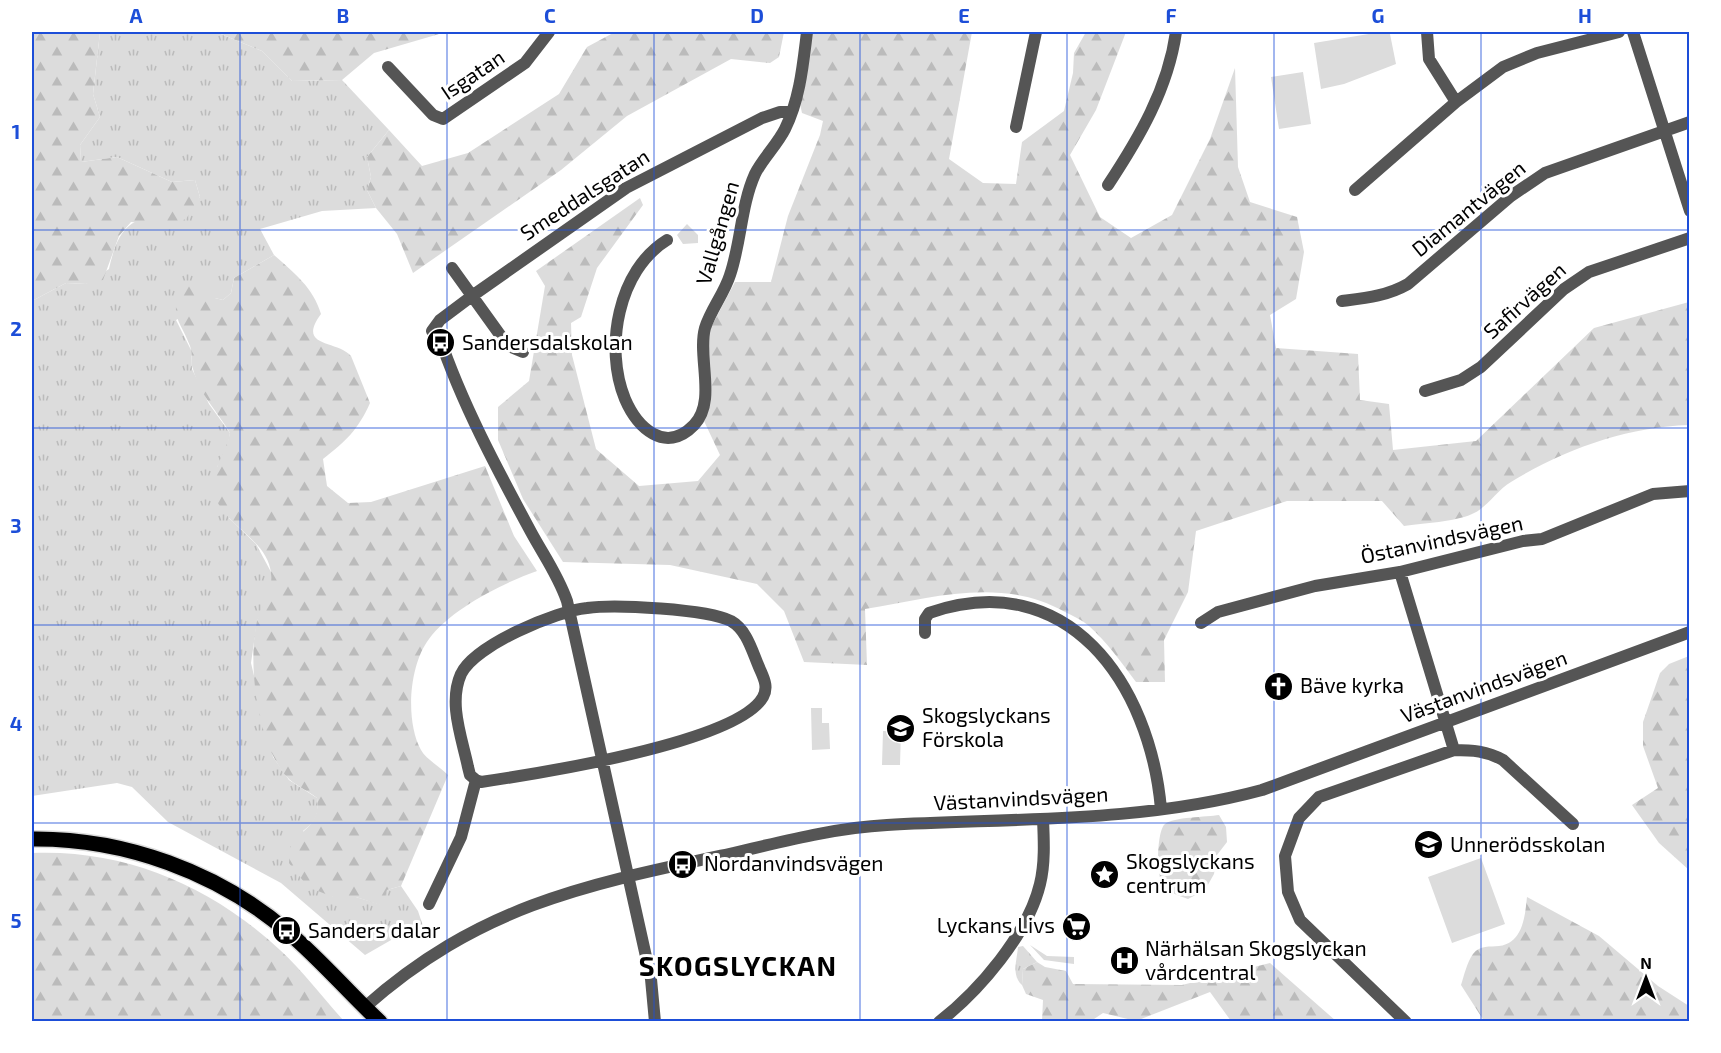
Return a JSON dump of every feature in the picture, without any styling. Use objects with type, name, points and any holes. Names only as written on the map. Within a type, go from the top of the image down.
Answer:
[{"type":"main road","points":[[32,839],[72,841],[124,849],[187,870],[226,890],[280,925],[380,1022]]},
{"type":"street","name":"Isgatan","points":[[388,67],[433,115],[443,119],[525,63],[549,32]]},
{"type":"street","points":[[792,112],[807,32]]},
{"type":"street","points":[[1016,127],[1035,32]]},
{"type":"street","points":[[1108,185],[1138,138],[1161,89],[1176,32]]},
{"type":"street","points":[[1427,32],[1430,59],[1456,102]]},
{"type":"street","points":[[1354,190],[1456,102],[1503,67],[1537,53],[1619,32]]},
{"type":"street","points":[[1634,32],[1689,211]]},
{"type":"street","name":"Smeddalsgatan","points":[[568,612],[559,579],[532,534],[473,417],[435,333],[440,320],[626,188],[762,118],[780,112],[792,112]]},
{"type":"street","name":"Vallgången","points":[[667,240],[653,249],[629,285],[619,315],[616,363],[622,390],[632,416],[648,432],[663,437],[674,436],[693,427],[703,409],[704,331],[730,274],[756,173],[785,130],[792,112]]},
{"type":"street","name":"Diamantvägen","points":[[1342,301],[1371,298],[1408,284],[1511,196],[1545,173],[1689,122]]},
{"type":"street","name":"Safirvägen","points":[[1425,391],[1461,380],[1481,367],[1556,296],[1589,272],[1689,238]]},
{"type":"street","points":[[452,268],[503,339],[511,347],[523,352]]},
{"type":"street","name":"Östanvindsvägen","points":[[1201,623],[1218,612],[1315,586],[1400,572],[1523,541],[1542,539],[1653,494],[1689,491]]},
{"type":"street","points":[[1400,572],[1454,750]]},
{"type":"street","points":[[925,633],[925,619],[929,613],[964,603],[985,601],[1023,605],[1041,610],[1066,623],[1102,655],[1127,696],[1152,757],[1161,809]]},
{"type":"street","points":[[647,607],[729,621],[744,634],[766,684],[763,696],[756,706],[738,717],[674,743],[542,773],[481,782],[476,780],[470,775],[455,702],[462,672],[479,654],[504,638],[568,612],[587,608],[647,607]]},
{"type":"street","points":[[568,612],[629,876],[652,985],[655,1022]]},
{"type":"street","name":"Västanvindsvägen","points":[[364,1007],[397,978],[443,947],[502,916],[567,892],[629,876],[854,828],[1043,819],[1208,804],[1262,790],[1689,632]]},
{"type":"street","points":[[1406,1022],[1300,920],[1292,905],[1288,892],[1285,856],[1299,818],[1319,797],[1454,750],[1483,752],[1503,760],[1574,824]]},
{"type":"street","points":[[429,904],[461,837],[476,780]]},
{"type":"street","points":[[939,1022],[980,981],[1024,924],[1036,897],[1042,873],[1043,819]]},
{"type":"green space","points":[[32,32],[100,32],[93,94],[100,117],[80,145],[81,162],[117,157],[172,182],[195,180],[200,197],[186,219],[168,225],[131,222],[119,236],[103,280],[86,284],[66,283],[32,301]]},
{"type":"green space","points":[[100,32],[216,32],[262,51],[292,81],[342,80],[389,130],[367,157],[371,177],[367,190],[376,208],[322,211],[260,229],[274,255],[234,278],[231,293],[223,300],[215,298],[176,320],[191,350],[192,369],[209,404],[230,433],[227,450],[217,467],[229,518],[256,544],[271,572],[271,591],[257,621],[251,663],[273,757],[289,780],[317,798],[316,817],[303,831],[333,897],[356,897],[382,905],[387,890],[401,886],[418,911],[423,926],[412,928],[365,955],[281,883],[168,822],[132,787],[117,783],[32,796],[32,301],[66,283],[86,284],[109,269],[116,244],[126,229],[137,221],[174,214],[187,208],[200,197],[195,180],[172,182],[117,157],[81,162],[80,145],[100,117],[93,94]]},
{"type":"green space","points":[[216,32],[446,32],[374,53],[342,80],[292,81],[262,51]]},
{"type":"green space","points":[[615,32],[784,32],[779,57],[770,63],[731,59],[627,116],[561,170],[413,273],[397,234],[376,208],[367,190],[371,177],[367,157],[389,130],[422,166],[468,153],[559,94],[587,47]]},
{"type":"green space","points":[[812,32],[972,32],[949,159],[983,183],[1016,184],[1022,142],[1064,111],[1073,73],[1074,53],[1086,32],[1126,32],[1096,110],[1070,155],[1100,217],[1131,238],[1172,215],[1210,139],[1235,68],[1238,167],[1250,202],[1297,217],[1304,252],[1296,299],[1270,315],[1276,348],[1358,354],[1360,400],[1389,404],[1393,450],[1476,441],[1594,328],[1689,302],[1689,425],[1620,435],[1575,450],[1511,482],[1477,511],[1457,519],[1404,526],[1382,501],[1287,501],[1196,531],[1188,592],[1164,640],[1165,682],[1136,682],[1108,645],[1086,624],[1041,601],[1016,595],[991,592],[966,593],[865,609],[867,665],[804,662],[784,611],[757,584],[670,565],[563,562],[523,499],[498,440],[498,407],[529,381],[545,286],[536,271],[640,198],[643,205],[597,268],[581,317],[571,323],[572,355],[596,449],[639,486],[698,481],[720,455],[704,421],[708,409],[709,331],[735,282],[771,282],[788,216],[820,135],[823,121],[802,113],[800,104]]},
{"type":"green space","points":[[1381,32],[1390,34],[1396,64],[1344,84],[1321,89],[1314,43]]},
{"type":"green space","points":[[1303,72],[1311,124],[1279,129],[1271,77]]},
{"type":"green space","points":[[687,224],[698,235],[698,243],[683,244],[677,235]]},
{"type":"green space","points":[[274,255],[308,288],[321,314],[313,333],[321,342],[345,351],[351,356],[370,403],[351,434],[323,459],[327,486],[348,503],[371,502],[485,466],[514,536],[537,571],[509,582],[464,607],[439,628],[422,650],[413,678],[411,709],[413,724],[423,753],[448,775],[401,886],[387,890],[383,906],[356,897],[333,897],[308,887],[289,863],[291,843],[314,819],[317,798],[287,777],[277,763],[262,726],[255,683],[254,643],[258,619],[270,588],[271,574],[268,561],[261,550],[222,510],[216,498],[214,479],[230,433],[204,395],[196,378],[190,346],[177,317],[176,304],[183,287],[198,281],[211,288],[215,298],[223,300],[231,293],[234,278]]},
{"type":"green space","points":[[1689,656],[1689,870],[1659,843],[1632,805],[1658,788],[1643,746],[1643,722],[1660,673],[1669,664]]},
{"type":"green space","points":[[811,708],[822,708],[822,723],[829,723],[830,749],[812,750]]},
{"type":"green space","points":[[883,731],[901,731],[900,765],[882,765]]},
{"type":"green space","points":[[1219,815],[1226,827],[1227,842],[1217,855],[1214,874],[1205,890],[1188,899],[1167,889],[1160,878],[1159,871],[1158,853],[1162,828],[1165,824],[1175,820]]},
{"type":"green space","points":[[32,853],[67,853],[101,857],[134,865],[196,890],[253,927],[280,950],[344,1021],[32,1021]]},
{"type":"green space","points":[[1481,858],[1505,924],[1452,943],[1428,877]]},
{"type":"green space","points":[[1527,897],[1599,936],[1658,986],[1689,1006],[1689,1021],[1484,1021],[1461,985],[1466,969],[1471,957],[1479,949],[1507,944],[1513,940],[1521,927]]},
{"type":"green space","points":[[1030,945],[1047,956],[1074,957],[1074,964],[1044,960]]},
{"type":"green space","points":[[1023,946],[1037,962],[1023,969],[1022,985],[1017,977],[1016,967],[1018,947]]},
{"type":"green space","points":[[1037,962],[1045,967],[1066,971],[1073,984],[1182,985],[1270,963],[1336,1021],[1231,1021],[1210,992],[1136,1021],[1103,1013],[1091,1021],[1042,1021],[1043,1000],[1026,994],[1022,985],[1023,969]]},
{"type":"place","name":"Sandersdalskolan","points":[[441,343]]},
{"type":"place","name":"Bäve kyrka","points":[[1279,686]]},
{"type":"place","name":"Skogslyckans Förskola","points":[[901,728]]},
{"type":"place","name":"Unnerödsskolan","points":[[1429,845]]},
{"type":"place","name":"Nordanvindsvägen","points":[[683,864]]},
{"type":"place","name":"Skogslyckans centrum","points":[[1105,874]]},
{"type":"place","name":"Lyckans Livs","points":[[1076,926]]},
{"type":"place","name":"Sanders dalar","points":[[287,931]]},
{"type":"place","name":"Närhälsan Skogslyckan vårdcentral","points":[[1124,961]]},
{"type":"district","name":"SKOGSLYCKAN","points":[[738,967]]}]
